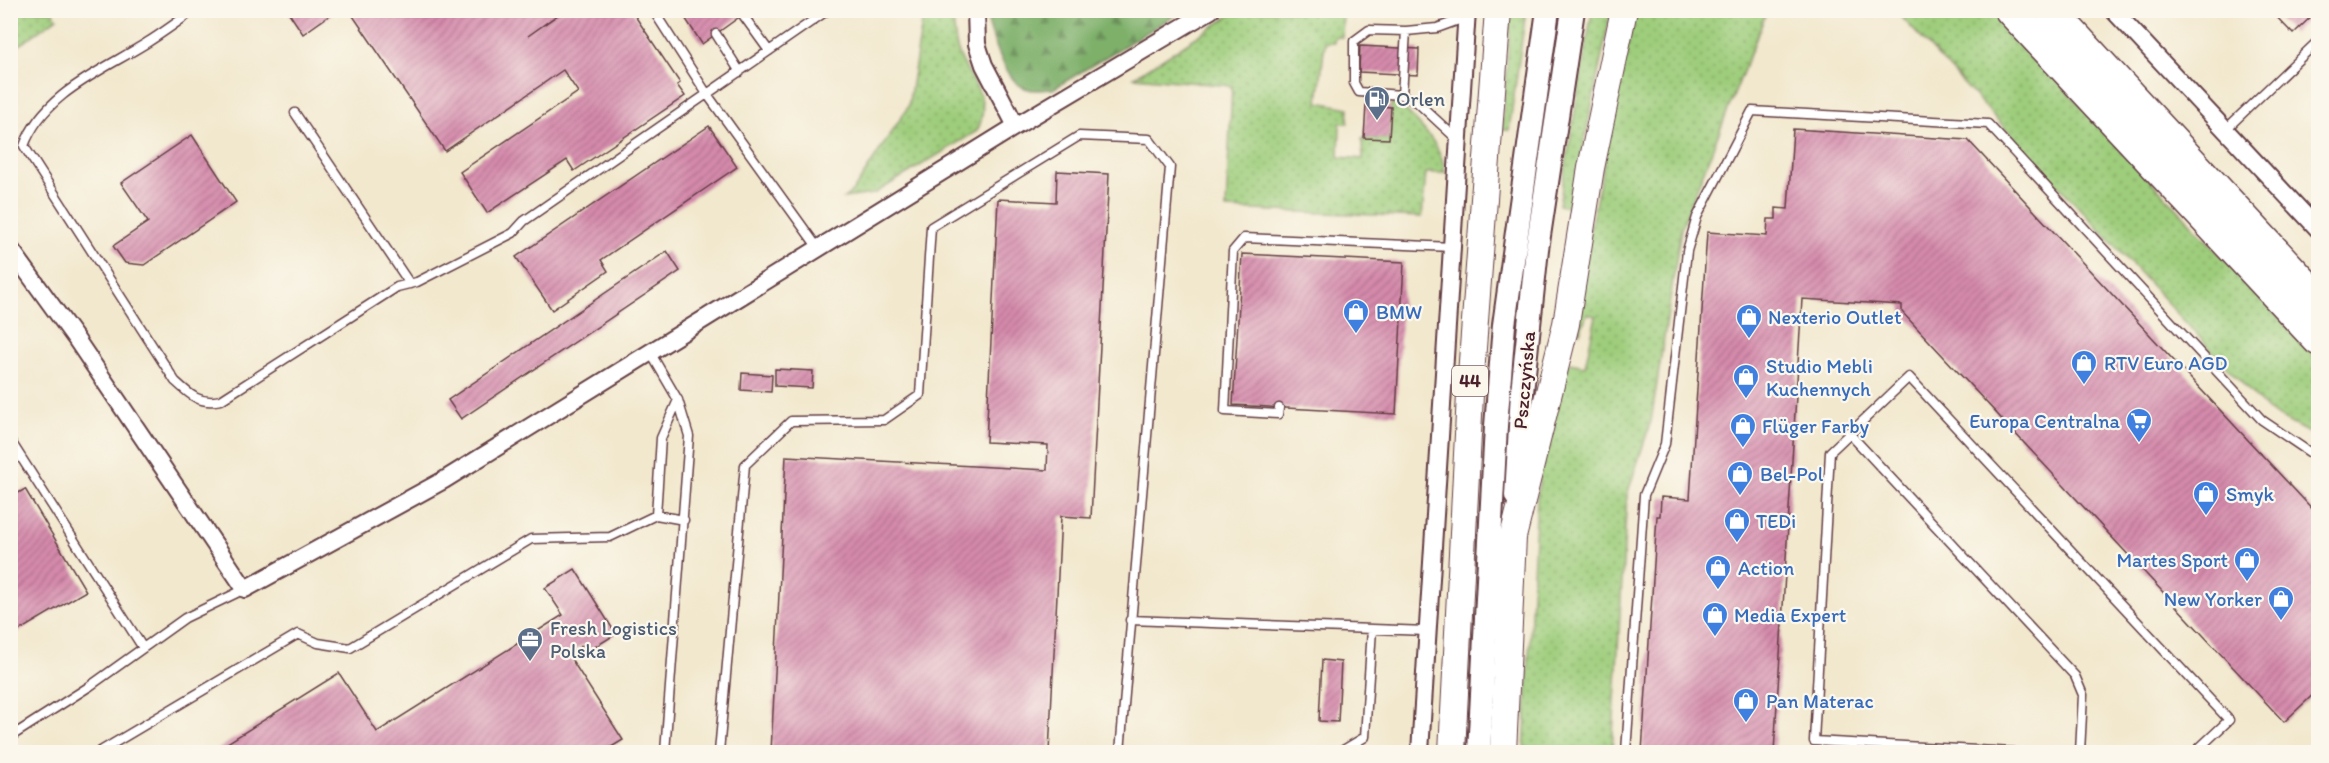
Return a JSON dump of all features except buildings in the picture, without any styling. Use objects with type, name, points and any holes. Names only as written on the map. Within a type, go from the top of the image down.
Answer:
[{"type":"highway","points":[[2010,10],[2319,340]]},
{"type":"highway","points":[[2051,10],[2319,298]]},
{"type":"main road","name":"44","points":[[1452,753],[1471,375],[1498,10]]},
{"type":"main road","name":"Pszczyńska","points":[[1479,753],[1494,459],[1504,325],[1548,10]]},
{"type":"main road","name":"Pszczyńska","points":[[1503,753],[1522,392],[1537,249],[1573,10]]},
{"type":"main road","points":[[1513,537],[1566,324],[1591,168],[1624,10]]},
{"type":"street","points":[[976,10],[977,44],[984,65],[1016,126]]},
{"type":"street","points":[[10,248],[76,339],[244,589],[444,480],[1016,126],[1211,10]]},
{"type":"street","points":[[2113,10],[2319,230]]},
{"type":"street","points":[[1419,753],[1467,14]]},
{"type":"lane","points":[[194,10],[148,42],[82,80],[32,126],[24,146],[175,381],[190,395],[207,403],[221,399],[397,287],[410,284],[513,233],[524,221],[828,10]]},
{"type":"lane","points":[[653,10],[707,94],[818,248]]},
{"type":"lane","points":[[1459,141],[1418,103],[1402,95],[1359,92],[1354,83],[1354,41],[1369,30],[1406,31],[1437,28],[1467,14]]},
{"type":"lane","points":[[744,15],[769,51]]},
{"type":"lane","points":[[1402,95],[1406,31]]},
{"type":"lane","points":[[716,34],[740,72]]},
{"type":"lane","points":[[2225,130],[2319,41]]},
{"type":"lane","points":[[1626,753],[1644,495],[1665,444],[1687,251],[1697,217],[1752,111],[1988,124],[2262,420],[2319,458]]},
{"type":"lane","points":[[295,113],[410,284]]},
{"type":"lane","points":[[719,753],[745,465],[791,421],[884,420],[920,394],[931,227],[1079,136],[1149,139],[1170,167],[1120,753]]},
{"type":"lane","points":[[1279,408],[1278,414],[1225,411],[1233,251],[1244,238],[1453,247]]},
{"type":"lane","points":[[650,352],[678,400],[689,436],[665,753]]},
{"type":"lane","points":[[2013,753],[1814,741],[1830,452],[1848,432],[1909,377],[2229,720],[2195,753]]},
{"type":"lane","points":[[656,515],[661,438],[678,400]]},
{"type":"lane","points":[[1848,432],[2075,676],[2083,695],[2080,753]]},
{"type":"lane","points":[[10,440],[143,648]]},
{"type":"lane","points":[[99,753],[298,634],[318,643],[350,648],[531,539],[610,537],[656,515],[684,520]]},
{"type":"lane","points":[[10,737],[185,618],[244,589]]},
{"type":"lane","points":[[1130,620],[1426,632]]},
{"type":"lane","points":[[1340,753],[1365,737],[1372,629]]},
{"type":"green space","points":[[11,10],[52,11],[57,18],[11,51]]},
{"type":"green space","points":[[986,10],[1182,11],[1053,89],[1037,90],[1021,86],[1009,73],[994,40]]},
{"type":"green space","points":[[924,11],[952,11],[957,48],[981,97],[982,118],[977,131],[874,194],[844,198],[854,190],[908,107]]},
{"type":"green space","points":[[1237,11],[1343,11],[1342,37],[1335,37],[1334,42],[1325,42],[1318,102],[1349,108],[1348,123],[1340,123],[1339,157],[1363,159],[1362,139],[1388,139],[1391,104],[1401,105],[1423,128],[1435,145],[1445,173],[1426,173],[1422,217],[1226,209],[1232,86],[1134,77]]},
{"type":"green space","points":[[1511,11],[1526,11],[1509,130],[1502,130]]},
{"type":"green space","points":[[1592,11],[1611,11],[1571,208],[1559,205]]},
{"type":"green space","points":[[1635,11],[1767,11],[1681,229],[1651,421],[1627,495],[1612,752],[1524,752],[1537,497],[1543,455],[1563,369],[1570,363],[1585,366],[1596,316],[1587,314],[1580,332],[1571,322]]},
{"type":"green space","points":[[1896,11],[1992,11],[2318,359],[2318,438],[2268,411]]},
{"type":"place","name":"Orlen","points":[[1377,122]]},
{"type":"place","name":"BMW","points":[[1356,335]]},
{"type":"place","name":"Nexterio Outlet","points":[[1749,340]]},
{"type":"place","name":"RTV Euro AGD","points":[[2084,386]]},
{"type":"place","name":"Studio Mebli Kuchennych","points":[[1746,400]]},
{"type":"place","name":"Europa Centralna","points":[[2139,444]]},
{"type":"place","name":"Flüger Farby","points":[[1743,449]]},
{"type":"place","name":"Bel-Pol","points":[[1740,497]]},
{"type":"place","name":"Smyk","points":[[2206,517]]},
{"type":"place","name":"TEDi","points":[[1737,544]]},
{"type":"place","name":"Martes Sport","points":[[2247,583]]},
{"type":"place","name":"Action","points":[[1718,591]]},
{"type":"place","name":"New Yorker","points":[[2281,622]]},
{"type":"place","name":"Media Expert","points":[[1715,638]]},
{"type":"place","name":"Fresh Logistics Polska","points":[[530,663]]},
{"type":"place","name":"Pan Materac","points":[[1746,724]]}]
